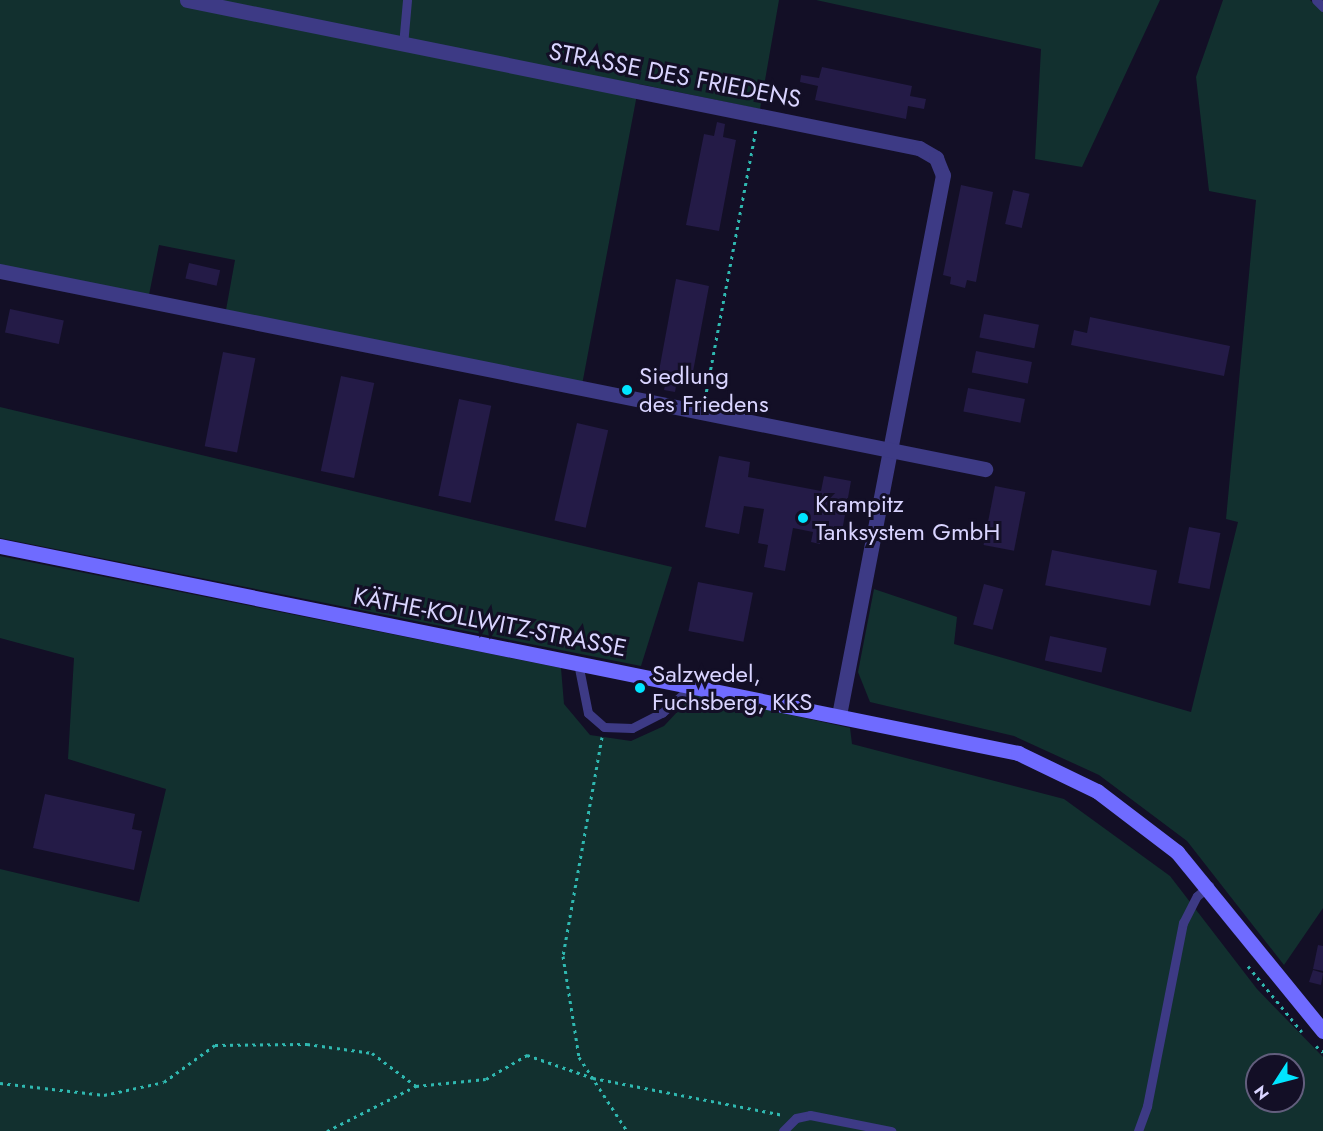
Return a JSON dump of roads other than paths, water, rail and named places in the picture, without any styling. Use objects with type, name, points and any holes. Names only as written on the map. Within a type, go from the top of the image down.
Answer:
[{"type":"main road","name":"KÄTHE-KOLLWITZ-STRASSE","points":[[0,546],[988,744],[1057,770],[1140,820],[1209,886],[1280,983],[1323,1031]]},
{"type":"street","name":"STRASSE DES FRIEDENS","points":[[187,0],[919,148],[936,158],[943,176],[891,452]]},
{"type":"street","points":[[0,271],[891,452],[985,469]]},
{"type":"street","points":[[839,715],[891,452]]},
{"type":"lane","points":[[403,45],[407,0]]},
{"type":"lane","points":[[1316,0],[1323,7]]},
{"type":"lane","points":[[578,663],[588,713],[604,727],[632,728],[662,713],[692,685]]},
{"type":"lane","points":[[1138,1131],[1183,923],[1197,896],[1209,886]]},
{"type":"lane","points":[[783,1131],[796,1118],[822,1117],[891,1131]]},
{"type":"place","name":"Siedlung des Friedens","points":[[627,390]]},
{"type":"place","name":"Krampitz Tanksystem GmbH","points":[[803,518]]},
{"type":"place","name":"Salzwedel, Fuchsberg, KKS","points":[[640,688]]}]
